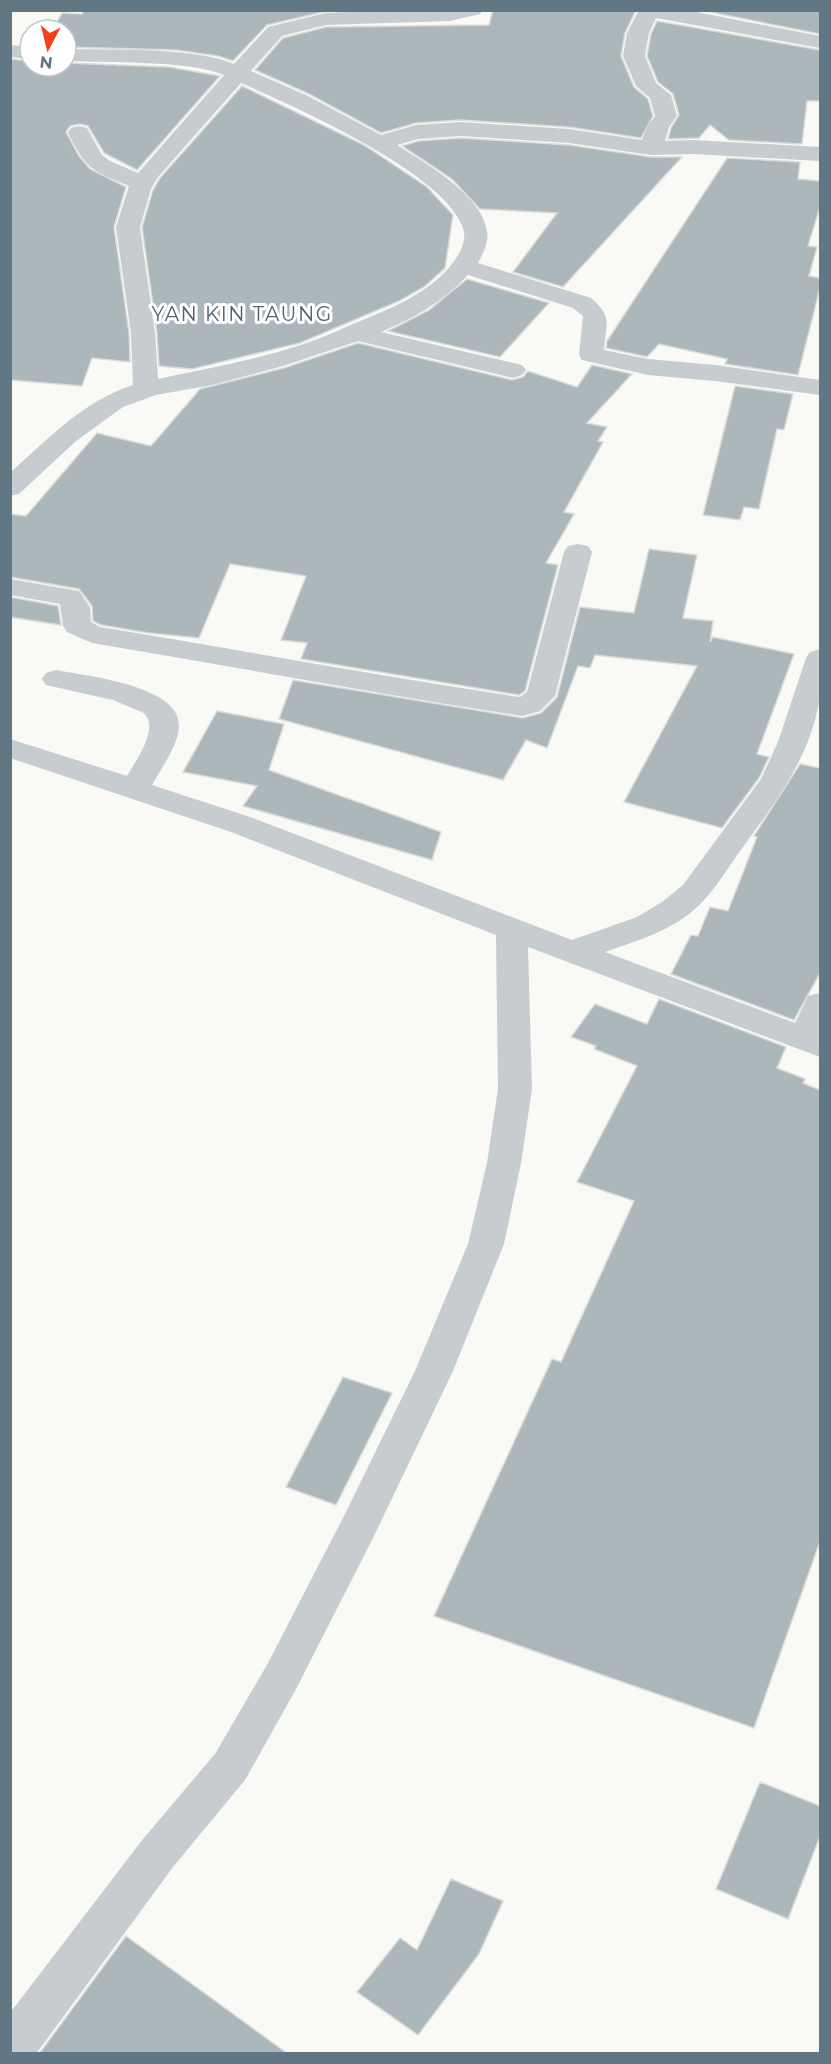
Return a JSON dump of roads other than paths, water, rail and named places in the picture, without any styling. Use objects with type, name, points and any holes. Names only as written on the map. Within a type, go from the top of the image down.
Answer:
[{"type":"street","points":[[146,390],[143,333],[128,226],[142,183],[275,31],[285,10]]},
{"type":"street","points":[[275,31],[326,19],[450,15],[473,10]]},
{"type":"street","points":[[651,148],[658,127],[666,116],[660,95],[647,86],[634,57],[638,33],[648,12],[659,11],[737,28],[820,42]]},
{"type":"street","points":[[10,488],[76,428],[107,405],[146,390],[273,362],[354,333],[421,303],[446,287],[471,254],[474,227],[461,207],[441,186],[379,143],[300,101],[219,65],[182,60],[78,56]]},
{"type":"street","points":[[379,143],[416,132],[461,129],[569,136],[651,148],[693,147],[820,154]]},
{"type":"street","points":[[79,133],[93,159],[102,166],[142,183]]},
{"type":"street","points":[[464,266],[582,303],[595,314],[591,355],[683,372],[716,373],[820,388]]},
{"type":"street","points":[[354,333],[513,370]]},
{"type":"street","points":[[10,587],[69,597],[76,607],[77,626],[92,634],[337,675],[398,688],[524,707],[540,696],[578,552]]},
{"type":"street","points":[[572,952],[648,925],[673,910],[694,893],[775,782],[793,742],[820,658]]},
{"type":"street","points":[[56,679],[127,696],[153,705],[162,715],[164,727],[160,741],[135,789]]},
{"type":"street","points":[[10,748],[242,825],[812,1042],[820,1004]]},
{"type":"street","points":[[11,2054],[25,2030],[158,1853],[230,1767],[281,1678],[359,1526],[434,1371],[486,1244],[504,1163],[515,1089],[512,929]]},
{"type":"district","name":"YAN KIN TAUNG","points":[[242,314]]}]
